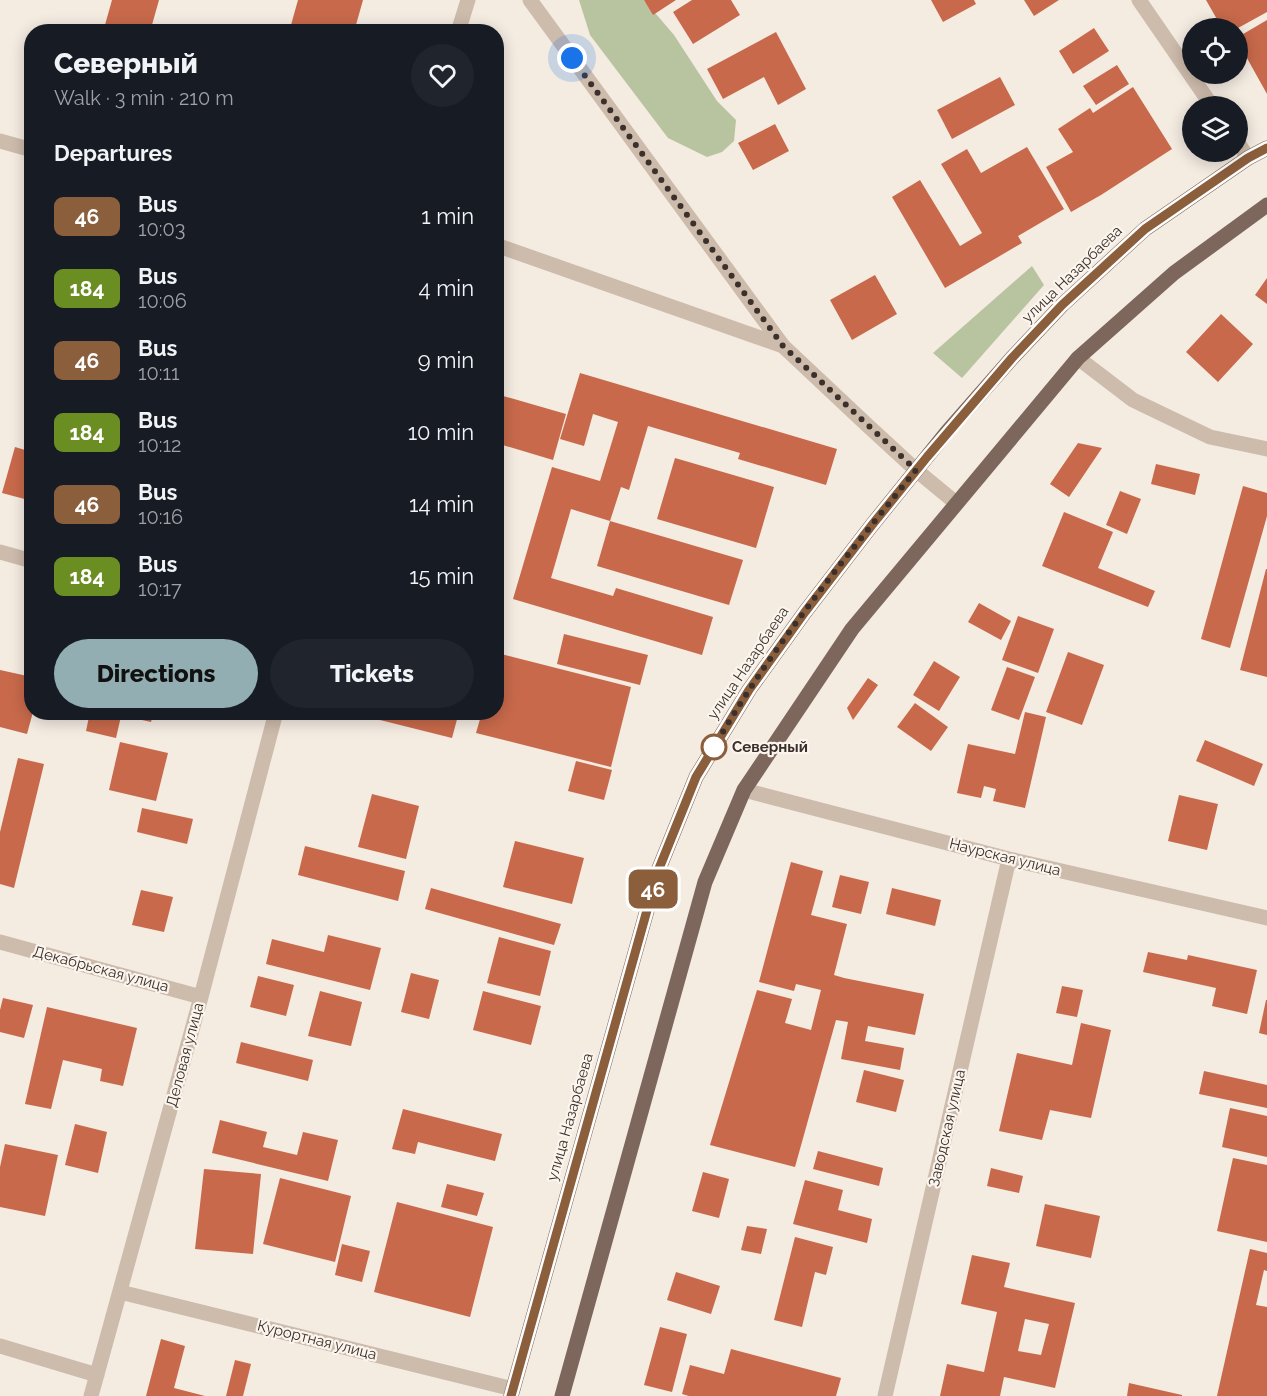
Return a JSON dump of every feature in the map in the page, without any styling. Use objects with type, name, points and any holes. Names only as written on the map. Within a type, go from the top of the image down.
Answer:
[{"type":"main road","name":"улица Назарбаева","points":[[1248,158],[1267,148]]},
{"type":"main road","name":"улица Назарбаева","points":[[512,1393],[658,871],[696,777],[749,690],[799,620],[916,470],[1012,358],[1062,305],[1145,229],[1242,162]]},
{"type":"main road","points":[[562,1396],[705,882],[744,790],[852,628],[1078,358],[1174,273],[1267,205]]},
{"type":"street","points":[[460,24],[468,0]]},
{"type":"street","points":[[530,0],[783,346],[916,470],[956,503]]},
{"type":"street","points":[[1139,0],[1205,96]]},
{"type":"street","points":[[0,141],[24,148]]},
{"type":"street","points":[[504,248],[783,346]]},
{"type":"street","points":[[1078,358],[1133,400],[1191,428],[1210,437],[1267,449]]},
{"type":"street","points":[[0,552],[24,559]]},
{"type":"street","name":"Деловая улица","points":[[91,1396],[201,997],[274,720]]},
{"type":"street","name":"Наурская улица","points":[[744,790],[1009,860],[1267,918]]},
{"type":"street","name":"Заводская улица","points":[[885,1396],[1009,860]]},
{"type":"street","name":"Декабрьская улица","points":[[0,942],[201,997]]},
{"type":"street","name":"Курортная улица","points":[[120,1292],[512,1393]]},
{"type":"street","points":[[0,1346],[97,1375]]},
{"type":"green space","points":[[579,0],[644,0],[674,35],[717,101],[736,120],[734,141],[722,152],[707,157],[668,138],[590,35]]},
{"type":"green space","points":[[1032,266],[1044,285],[962,378],[933,353]]},
{"type":"building","points":[[112,0],[159,0],[152,24],[105,24]]},
{"type":"building","points":[[298,0],[363,0],[356,24],[291,24]]},
{"type":"building","points":[[644,0],[676,0],[653,15]]},
{"type":"building","points":[[692,0],[731,0],[740,15],[693,44],[673,12]]},
{"type":"building","points":[[931,0],[974,0],[976,4],[943,22]]},
{"type":"building","points":[[1024,0],[1059,0],[1034,16]]},
{"type":"building","points":[[1206,0],[1267,0],[1267,12],[1248,22],[1248,18],[1216,18]]},
{"type":"building","points":[[1267,20],[1267,94],[1248,60],[1248,31]]},
{"type":"building","points":[[1094,28],[1109,51],[1073,74],[1059,51]]},
{"type":"building","points":[[776,32],[806,89],[778,105],[764,77],[723,99],[707,69]]},
{"type":"building","points":[[1117,65],[1129,84],[1096,105],[1083,86]]},
{"type":"building","points":[[1000,77],[1015,105],[952,139],[937,110]]},
{"type":"building","points":[[1133,87],[1172,149],[1071,212],[1046,167],[1073,152],[1058,129],[1090,108],[1093,113]]},
{"type":"building","points":[[775,124],[789,151],[753,170],[738,143]]},
{"type":"building","points":[[1027,147],[1064,209],[1018,236],[1022,243],[945,288],[892,197],[920,180],[960,246],[982,233],[941,164],[967,149],[981,173]]},
{"type":"building","points":[[875,275],[897,314],[852,340],[830,300]]},
{"type":"building","points":[[1267,278],[1267,304],[1255,295]]},
{"type":"building","points":[[1221,314],[1253,344],[1218,382],[1186,352]]},
{"type":"building","points":[[580,373],[837,449],[826,485],[738,459],[740,453],[648,426],[629,490],[621,487],[610,521],[571,509],[551,578],[613,596],[616,588],[713,617],[702,655],[513,599],[552,467],[600,481],[618,422],[593,414],[584,446],[560,439]]},
{"type":"building","points":[[504,396],[566,414],[553,460],[504,445]]},
{"type":"building","points":[[1078,443],[1102,448],[1069,497],[1050,484]]},
{"type":"building","points":[[15,447],[24,450],[24,499],[2,493]]},
{"type":"building","points":[[675,458],[774,487],[756,548],[657,519]]},
{"type":"building","points":[[1156,464],[1200,474],[1195,495],[1151,484]]},
{"type":"building","points":[[1243,486],[1267,493],[1267,516],[1230,648],[1201,639]]},
{"type":"building","points":[[1120,491],[1141,499],[1127,534],[1106,525]]},
{"type":"building","points":[[1064,512],[1113,532],[1098,568],[1155,591],[1148,607],[1042,566]]},
{"type":"building","points":[[610,521],[743,560],[729,605],[597,566]]},
{"type":"building","points":[[1267,569],[1267,677],[1240,670]]},
{"type":"building","points":[[979,603],[1011,621],[1001,640],[968,622]]},
{"type":"building","points":[[1018,616],[1054,629],[1038,673],[1002,660]]},
{"type":"building","points":[[564,634],[648,655],[640,685],[557,664]]},
{"type":"building","points":[[1068,652],[1104,665],[1082,725],[1046,712]]},
{"type":"building","points":[[504,655],[631,687],[611,767],[476,733],[480,720],[504,720]]},
{"type":"building","points":[[934,661],[960,677],[939,711],[913,695]]},
{"type":"building","points":[[1007,667],[1035,677],[1019,720],[991,710]]},
{"type":"building","points":[[0,670],[24,675],[24,720],[31,720],[27,734],[0,727]]},
{"type":"building","points":[[868,678],[878,685],[853,720],[847,708]]},
{"type":"building","points":[[915,703],[948,727],[931,751],[897,727]]},
{"type":"building","points":[[1025,712],[1046,717],[1025,808],[993,801],[996,789],[984,786],[981,798],[957,793],[968,744],[1015,754]]},
{"type":"building","points":[[88,720],[120,720],[116,738],[86,731]]},
{"type":"building","points":[[380,720],[457,720],[452,738]]},
{"type":"building","points":[[1205,740],[1263,764],[1254,786],[1196,761]]},
{"type":"building","points":[[120,742],[168,753],[156,801],[109,790]]},
{"type":"building","points":[[18,758],[44,764],[14,888],[0,884],[0,832]]},
{"type":"building","points":[[576,761],[612,770],[604,800],[568,791]]},
{"type":"building","points":[[372,794],[419,806],[406,859],[358,847]]},
{"type":"building","points":[[1179,795],[1218,804],[1207,850],[1168,841]]},
{"type":"building","points":[[142,808],[193,819],[187,844],[137,832]]},
{"type":"building","points":[[515,841],[584,858],[572,904],[503,887]]},
{"type":"building","points":[[305,846],[405,871],[398,901],[298,875]]},
{"type":"building","points":[[791,862],[823,871],[811,915],[847,924],[834,975],[924,994],[915,1035],[868,1026],[865,1041],[904,1048],[900,1070],[841,1059],[848,1022],[836,1020],[795,1167],[710,1145],[757,990],[792,999],[785,1023],[811,1030],[821,990],[796,984],[794,991],[759,982]]},
{"type":"building","points":[[840,875],[869,882],[861,914],[832,907]]},
{"type":"building","points":[[431,888],[561,924],[554,945],[425,909]]},
{"type":"building","points":[[892,888],[941,900],[935,926],[886,914]]},
{"type":"building","points":[[141,890],[173,897],[164,932],[132,925]]},
{"type":"building","points":[[328,935],[381,948],[370,990],[266,964],[272,939],[324,952]]},
{"type":"building","points":[[499,937],[551,951],[540,996],[487,983]]},
{"type":"building","points":[[1148,952],[1187,960],[1188,955],[1257,970],[1247,1014],[1212,1006],[1216,988],[1143,972]]},
{"type":"building","points":[[411,973],[439,980],[429,1019],[401,1012]]},
{"type":"building","points":[[258,976],[294,985],[286,1016],[250,1007]]},
{"type":"building","points":[[1062,986],[1083,990],[1077,1017],[1056,1013]]},
{"type":"building","points":[[320,991],[362,1002],[351,1046],[308,1036]]},
{"type":"building","points":[[483,991],[541,1006],[531,1045],[473,1030]]},
{"type":"building","points":[[3,998],[33,1005],[24,1038],[0,1032],[0,1010]]},
{"type":"building","points":[[1267,1000],[1267,1035],[1259,1033]]},
{"type":"building","points":[[47,1007],[137,1028],[123,1086],[100,1081],[102,1069],[63,1060],[51,1109],[25,1104]]},
{"type":"building","points":[[1081,1023],[1111,1030],[1091,1118],[1050,1110],[1042,1140],[999,1131],[1017,1053],[1072,1065]]},
{"type":"building","points":[[241,1042],[313,1060],[308,1081],[236,1063]]},
{"type":"building","points":[[864,1070],[904,1080],[896,1112],[856,1102]]},
{"type":"building","points":[[1204,1071],[1267,1085],[1267,1108],[1199,1094]]},
{"type":"building","points":[[1230,1108],[1267,1116],[1267,1157],[1222,1147]]},
{"type":"building","points":[[403,1109],[502,1134],[495,1161],[418,1142],[415,1154],[392,1149]]},
{"type":"building","points":[[220,1120],[267,1132],[263,1147],[297,1155],[303,1132],[338,1140],[328,1181],[212,1153]]},
{"type":"building","points":[[75,1124],[107,1132],[98,1173],[65,1165]]},
{"type":"building","points":[[5,1144],[58,1155],[45,1216],[0,1207],[0,1167]]},
{"type":"building","points":[[818,1151],[883,1168],[879,1186],[813,1169]]},
{"type":"building","points":[[1233,1158],[1267,1165],[1267,1242],[1217,1231]]},
{"type":"building","points":[[991,1168],[1023,1176],[1019,1193],[987,1186]]},
{"type":"building","points":[[204,1169],[261,1174],[253,1254],[195,1249]]},
{"type":"building","points":[[703,1172],[729,1179],[719,1218],[692,1211]]},
{"type":"building","points":[[280,1178],[351,1196],[335,1262],[263,1244]]},
{"type":"building","points":[[805,1180],[843,1190],[838,1210],[872,1219],[867,1243],[793,1224]]},
{"type":"building","points":[[447,1184],[484,1193],[477,1216],[441,1207]]},
{"type":"building","points":[[397,1202],[493,1227],[470,1317],[374,1292]]},
{"type":"building","points":[[1045,1204],[1100,1216],[1091,1258],[1036,1246]]},
{"type":"building","points":[[747,1226],[767,1229],[761,1254],[741,1250]]},
{"type":"building","points":[[795,1237],[833,1247],[826,1275],[815,1272],[802,1327],[774,1320]]},
{"type":"building","points":[[342,1244],[370,1251],[362,1282],[335,1275]]},
{"type":"building","points":[[1250,1249],[1267,1253],[1267,1271],[1264,1270],[1256,1305],[1267,1307],[1267,1396],[1217,1396]]},
{"type":"building","points":[[972,1255],[1010,1263],[1004,1287],[1075,1303],[1055,1388],[1004,1377],[1000,1396],[940,1396],[947,1364],[984,1372],[997,1312],[961,1304]],"holes":[[[1025,1319],[1049,1324],[1041,1355],[1018,1351]]]},
{"type":"building","points":[[676,1272],[720,1286],[711,1314],[667,1300]]},
{"type":"building","points":[[660,1327],[687,1334],[672,1392],[644,1385]]},
{"type":"building","points":[[161,1339],[185,1346],[174,1388],[205,1396],[146,1396]]},
{"type":"building","points":[[731,1349],[841,1378],[836,1396],[689,1396],[682,1394],[690,1365],[724,1374]]},
{"type":"building","points":[[235,1360],[251,1364],[243,1396],[226,1396]]},
{"type":"building","points":[[1129,1383],[1182,1395],[1182,1396],[1127,1396]]},
{"type":"bus line","name":"46","points":[[511,1396],[658,871],[696,777],[749,690],[805,612],[947,432],[1012,358],[1062,305],[1145,229],[1248,158],[1267,148]]},
{"type":"place","name":"Северный","points":[[714,747]]},
{"type":"route","points":[[572,58],[783,346],[916,470],[805,612],[749,690],[714,747]]}]
